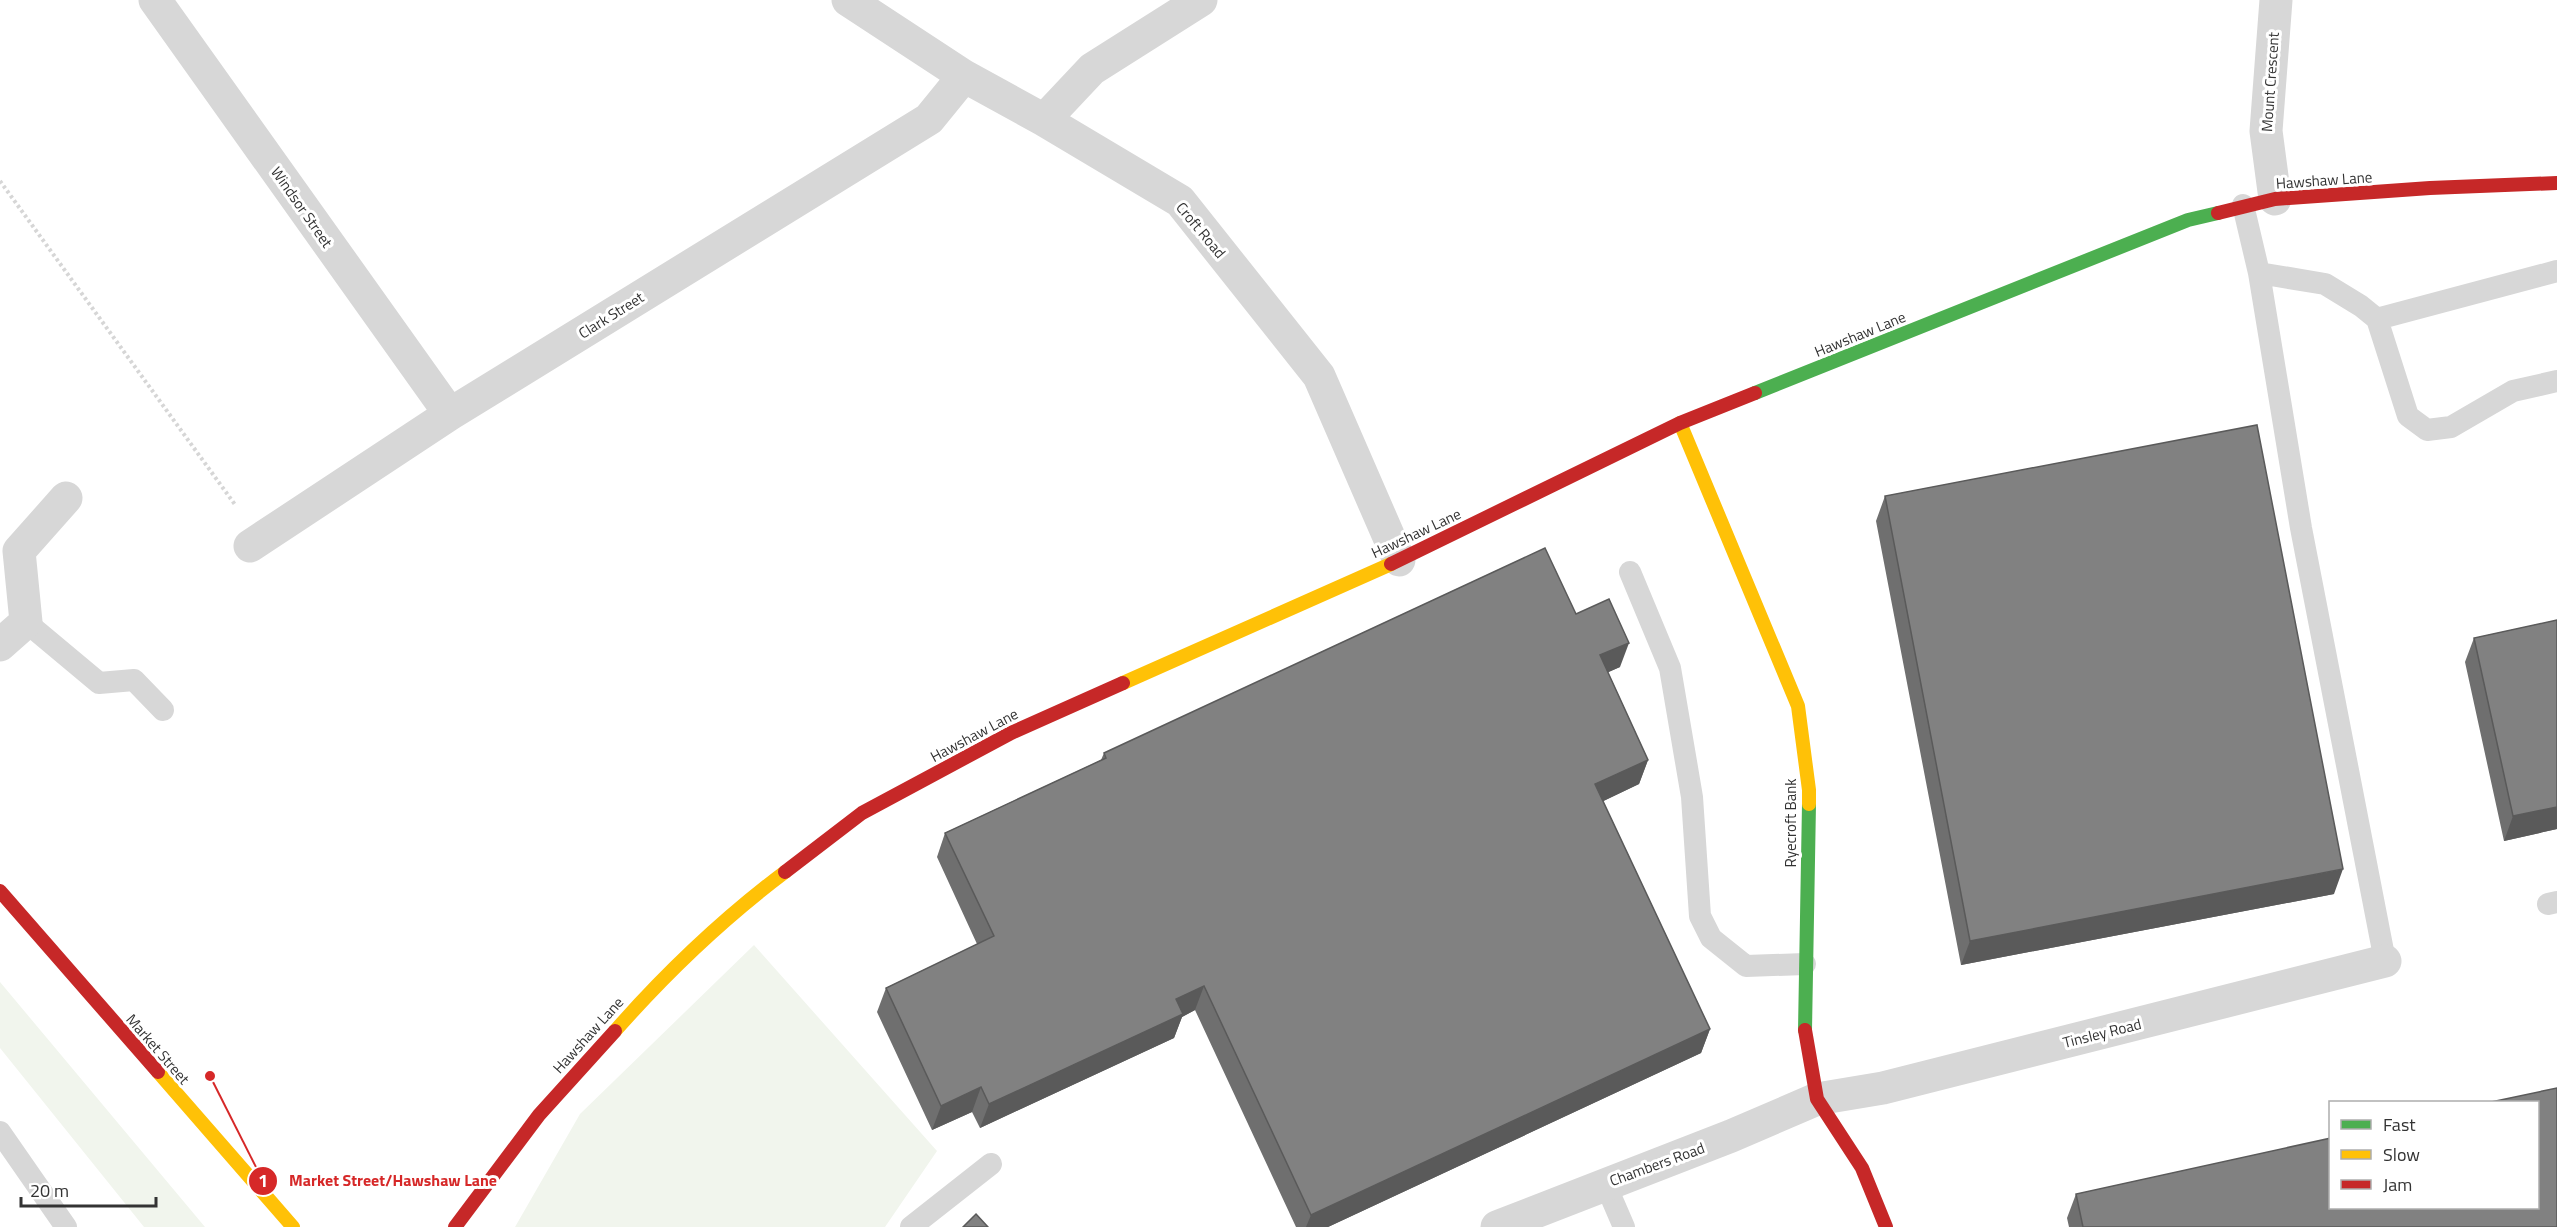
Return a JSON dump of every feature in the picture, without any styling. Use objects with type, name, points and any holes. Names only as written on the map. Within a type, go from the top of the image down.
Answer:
[{"type":"main road","name":"Hawshaw Lane","points":[[455,1227],[539,1115],[638,1005],[751,898],[862,813],[1011,733],[1399,560],[1680,423],[2188,220],[2243,205],[2275,200],[2430,188],[2557,183]]},
{"type":"main road","name":"Ryecroft Bank","points":[[1680,423],[1798,706],[1809,790],[1804,1024],[1817,1099],[1863,1168],[1886,1227]]},
{"type":"main road","name":"Market Street","points":[[0,891],[293,1227]]},
{"type":"street","name":"Windsor Street","points":[[155,0],[450,414]]},
{"type":"street","name":"Croft Road","points":[[848,0],[964,76],[1044,120],[1180,201],[1319,376],[1399,560]]},
{"type":"street","points":[[1044,120],[1092,69],[1201,0]]},
{"type":"street","name":"Mount Crescent","points":[[2275,200],[2266,131],[2276,0]]},
{"type":"street","name":"Clark Street","points":[[255,543],[450,414],[929,119],[964,76]]},
{"type":"street","points":[[0,645],[26,622],[19,551],[66,498]]},
{"type":"street","name":"Tinsley Road","points":[[1817,1099],[1883,1088],[2385,961]]},
{"type":"street","name":"Chambers Road","points":[[1497,1227],[1605,1183],[1731,1136],[1817,1099]]},
{"type":"lane","points":[[2243,205],[2259,273],[2301,528],[2385,961]]},
{"type":"lane","points":[[2377,319],[2557,271]]},
{"type":"lane","points":[[2259,273],[2325,284],[2361,306],[2377,319],[2408,416],[2427,430],[2451,427],[2513,391],[2557,381]]},
{"type":"lane","points":[[1630,572],[1670,668],[1692,797],[1700,916],[1711,938],[1746,966],[1804,964]]},
{"type":"lane","points":[[26,622],[99,682],[134,680],[164,710]]},
{"type":"lane","points":[[0,1132],[66,1227]]},
{"type":"lane","points":[[911,1227],[991,1164]]},
{"type":"lane","points":[[1605,1183],[1624,1227]]},
{"type":"path","points":[[0,181],[255,543]]},
{"type":"shaded area","points":[[754,945],[937,1151],[885,1227],[515,1227],[580,1114]]},
{"type":"shaded area","points":[[0,982],[205,1227],[144,1227],[0,1048]]},
{"type":"building","points":[[2257,425],[2343,869],[1970,941],[1885,496]]},
{"type":"building","points":[[1545,548],[1576,614],[1609,599],[1629,643],[1600,655],[1648,760],[1595,784],[1710,1029],[1311,1215],[1204,986],[1176,999],[1183,1014],[989,1104],[981,1087],[941,1106],[886,988],[994,936],[945,833],[1106,758],[1104,753]]},
{"type":"building","points":[[2557,620],[2557,807],[2513,816],[2474,638]]},
{"type":"building","points":[[2557,1088],[2557,1227],[2083,1227],[2076,1194],[2329,1138],[2329,1209],[2539,1209],[2539,1101],[2496,1101]]},
{"type":"building","points":[[976,1214],[988,1227],[963,1227]]},
{"type":"traffic: fast","points":[[1755,393],[2188,220],[2218,213]]},
{"type":"traffic: fast","points":[[1805,1030],[1809,804]]},
{"type":"traffic: slow","points":[[1680,423],[1798,706],[1809,804]]},
{"type":"traffic: slow","points":[[1123,683],[1391,564]]},
{"type":"traffic: slow","points":[[615,1031],[696,947],[785,872]]},
{"type":"traffic: slow","points":[[158,1072],[293,1227]]},
{"type":"traffic: jam","points":[[2218,213],[2275,199],[2430,188],[2557,183]]},
{"type":"traffic: jam","points":[[1391,564],[1680,423],[1755,393]]},
{"type":"traffic: jam","points":[[785,872],[862,813],[1011,733],[1123,683]]},
{"type":"traffic: jam","points":[[0,891],[158,1072]]},
{"type":"traffic: jam","points":[[1805,1030],[1817,1099],[1862,1168],[1886,1227]]},
{"type":"traffic: jam","points":[[455,1227],[539,1115],[615,1031]]},
{"type":"place","name":"Market Street/Hawshaw Lane","points":[[210,1076]]}]
